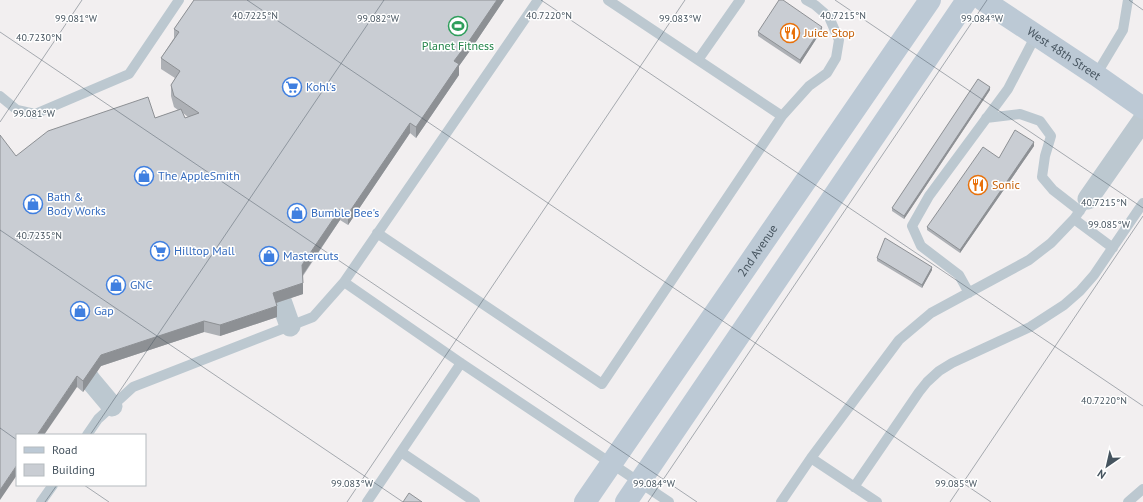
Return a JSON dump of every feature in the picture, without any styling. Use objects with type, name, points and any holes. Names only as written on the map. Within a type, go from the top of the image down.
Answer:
[{"type":"main road","name":"2nd Avenue","points":[[585,502],[930,0]]},
{"type":"main road","points":[[626,502],[967,0]]},
{"type":"main road","name":"West 48th Street","points":[[983,0],[1143,108]]},
{"type":"street","points":[[1084,205],[1143,120]]},
{"type":"street","points":[[266,257],[290,326]]},
{"type":"street","points":[[64,344],[91,381],[112,406]]},
{"type":"lane","points":[[0,96],[17,110],[35,114],[129,74],[179,0]]},
{"type":"lane","points":[[88,434],[98,419],[133,388],[313,317],[344,282],[538,0]]},
{"type":"lane","points":[[608,0],[782,116]]},
{"type":"lane","points":[[698,60],[740,0]]},
{"type":"lane","points":[[378,233],[602,384],[782,116],[809,86],[827,72],[836,58],[839,40],[829,17],[806,0]]},
{"type":"lane","points":[[1096,75],[1123,30],[1128,0]]},
{"type":"lane","points":[[969,293],[958,275],[921,246],[912,226],[929,196],[1008,89],[1036,35]]},
{"type":"lane","points":[[781,502],[811,458],[899,340],[931,313],[1029,260],[1051,243],[1074,219],[1084,205],[1053,190],[1042,177],[1045,156],[1051,136],[1040,120],[1020,114],[986,118]]},
{"type":"lane","points":[[854,487],[927,382],[939,371],[952,363],[1030,327],[1050,315],[1080,291],[1094,275],[1143,203]]},
{"type":"lane","points":[[1074,219],[1113,248]]},
{"type":"lane","points":[[344,282],[461,363],[670,502]]},
{"type":"lane","points":[[367,502],[461,363]]},
{"type":"lane","points":[[401,452],[475,502]]},
{"type":"lane","points":[[811,458],[877,502]]},
{"type":"lane","points":[[41,502],[52,486]]},
{"type":"lane","points":[[1128,502],[1143,489]]},
{"type":"building","name":"Hilltop Mall","points":[[194,0],[497,0],[454,61],[459,64],[416,127],[410,123],[348,214],[340,209],[302,265],[303,283],[273,293],[277,306],[220,325],[204,321],[101,355],[83,381],[77,376],[38,434],[16,434],[16,466],[0,490],[0,135],[16,156],[48,131],[148,97],[155,118],[181,109],[185,118],[199,113],[174,96],[171,85],[180,71],[161,58],[179,32],[174,29]]},
{"type":"building","name":"Juice Stop","points":[[779,0],[783,0],[822,27],[800,60],[758,32]]},
{"type":"building","points":[[978,79],[990,87],[904,216],[892,208]]},
{"type":"building","points":[[1015,130],[1034,142],[960,250],[927,227],[983,147],[999,158]]},
{"type":"building","points":[[885,238],[932,267],[922,285],[877,258]]},
{"type":"building","points":[[409,493],[422,502],[403,502]]},
{"type":"place","name":"Planet Fitness","points":[[458,26]]},
{"type":"place","name":"Juice Stop","points":[[790,33]]},
{"type":"place","name":"Kohl's","points":[[292,87]]},
{"type":"place","name":"The AppleSmith","points":[[144,176]]},
{"type":"place","name":"Sonic","points":[[978,185]]},
{"type":"place","name":"Bath & Body Works","points":[[33,204]]},
{"type":"place","name":"Bumble Bee's","points":[[297,213]]},
{"type":"place","name":"Hilltop Mall","points":[[160,251]]},
{"type":"place","name":"Mastercuts","points":[[269,256]]},
{"type":"place","name":"GNC","points":[[116,285]]},
{"type":"place","name":"Gap","points":[[80,311]]}]
